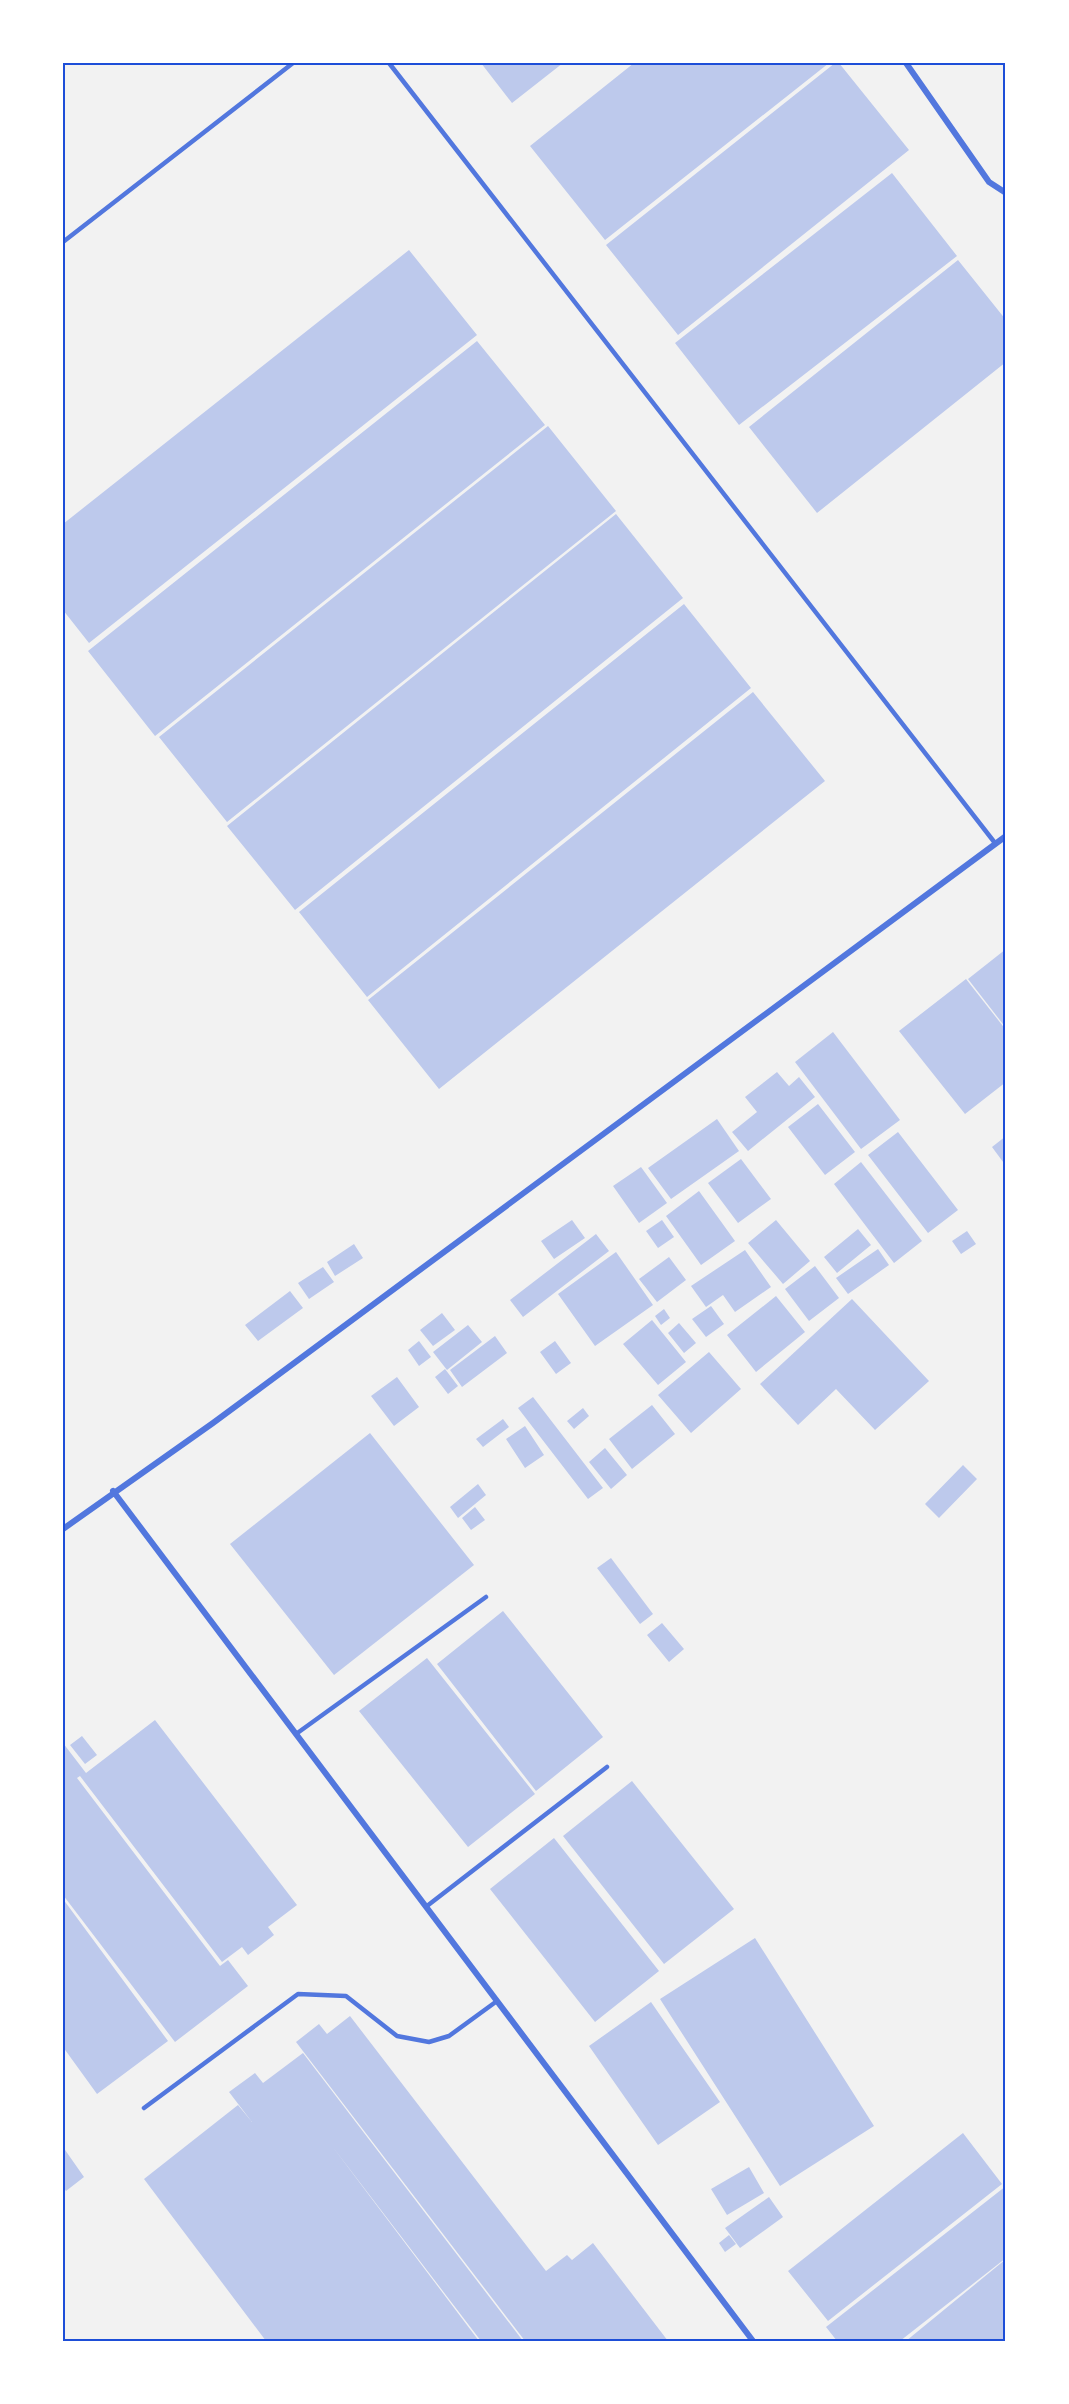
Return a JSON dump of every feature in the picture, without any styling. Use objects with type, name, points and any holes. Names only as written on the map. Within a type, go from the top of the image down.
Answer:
[{"type":"street","points":[[906,63],[989,182],[1006,193]]},
{"type":"street","points":[[63,1529],[113,1491],[213,1423],[1006,836]]},
{"type":"street","points":[[113,1491],[753,2341]]},
{"type":"lane","points":[[63,243],[293,63]]},
{"type":"lane","points":[[389,63],[995,843]]},
{"type":"lane","points":[[296,1734],[486,1597]]},
{"type":"lane","points":[[427,1906],[607,1767]]},
{"type":"lane","points":[[144,2108],[298,1994],[346,1996],[397,2036],[429,2042],[448,2036],[497,2001]]},
{"type":"building","points":[[481,63],[563,63],[512,103]]},
{"type":"building","points":[[634,63],[829,63],[605,240],[530,146]]},
{"type":"building","points":[[835,63],[839,63],[909,150],[678,335],[606,245]]},
{"type":"building","points":[[892,173],[957,256],[739,425],[675,343]]},
{"type":"building","points":[[409,250],[477,335],[89,643],[63,610],[63,524]]},
{"type":"building","points":[[958,260],[1006,320],[1006,362],[817,513],[749,427]]},
{"type":"building","points":[[477,341],[545,425],[155,736],[88,651]]},
{"type":"building","points":[[548,426],[616,511],[227,822],[159,737]]},
{"type":"building","points":[[616,514],[683,598],[295,910],[227,826]]},
{"type":"building","points":[[684,604],[751,688],[367,997],[299,912]]},
{"type":"building","points":[[753,692],[825,781],[439,1089],[368,1000]]},
{"type":"building","points":[[1006,949],[1006,1028],[968,979]]},
{"type":"building","points":[[966,979],[1006,1030],[1006,1082],[965,1114],[899,1031]]},
{"type":"building","points":[[833,1032],[900,1120],[861,1149],[795,1062]]},
{"type":"building","points":[[777,1072],[789,1086],[799,1077],[815,1097],[748,1151],[732,1132],[757,1112],[745,1097]]},
{"type":"building","points":[[818,1104],[855,1152],[825,1175],[788,1127]]},
{"type":"building","points":[[717,1119],[739,1151],[671,1199],[648,1168]]},
{"type":"building","points":[[898,1132],[958,1210],[928,1233],[868,1155]]},
{"type":"building","points":[[1006,1136],[1006,1166],[992,1147]]},
{"type":"building","points":[[741,1159],[771,1199],[738,1223],[708,1183]]},
{"type":"building","points":[[861,1162],[922,1241],[894,1263],[834,1184]]},
{"type":"building","points":[[641,1167],[667,1203],[639,1223],[613,1186]]},
{"type":"building","points":[[699,1191],[735,1241],[701,1265],[666,1216]]},
{"type":"building","points":[[572,1220],[585,1238],[554,1259],[541,1241]]},
{"type":"building","points":[[662,1220],[674,1237],[658,1248],[646,1231]]},
{"type":"building","points":[[776,1220],[810,1261],[783,1284],[748,1243]]},
{"type":"building","points":[[858,1229],[871,1245],[837,1273],[824,1257]]},
{"type":"building","points":[[967,1231],[976,1244],[961,1254],[952,1241]]},
{"type":"building","points":[[596,1234],[609,1251],[523,1317],[510,1300]]},
{"type":"building","points":[[354,1244],[363,1258],[335,1276],[327,1262]]},
{"type":"building","points":[[878,1249],[889,1265],[848,1294],[836,1278]]},
{"type":"building","points":[[745,1250],[771,1287],[735,1312],[723,1295],[706,1307],[691,1286]]},
{"type":"building","points":[[616,1252],[653,1305],[595,1346],[558,1294]]},
{"type":"building","points":[[669,1257],[686,1280],[657,1302],[639,1279]]},
{"type":"building","points":[[815,1266],[839,1298],[809,1321],[785,1289]]},
{"type":"building","points":[[323,1267],[334,1282],[309,1299],[298,1283]]},
{"type":"building","points":[[290,1291],[303,1308],[258,1341],[245,1325]]},
{"type":"building","points":[[776,1296],[805,1332],[756,1372],[727,1335]]},
{"type":"building","points":[[852,1299],[929,1381],[875,1430],[836,1389],[798,1425],[760,1384]]},
{"type":"building","points":[[711,1306],[724,1324],[706,1337],[692,1319]]},
{"type":"building","points":[[664,1309],[670,1318],[661,1325],[655,1316]]},
{"type":"building","points":[[442,1313],[455,1330],[433,1346],[420,1330]]},
{"type":"building","points":[[652,1320],[686,1362],[658,1385],[623,1344]]},
{"type":"building","points":[[679,1323],[696,1343],[684,1353],[668,1333]]},
{"type":"building","points":[[468,1325],[482,1342],[447,1370],[433,1352]]},
{"type":"building","points":[[495,1336],[507,1353],[462,1387],[450,1370]]},
{"type":"building","points":[[419,1341],[431,1357],[419,1366],[408,1350]]},
{"type":"building","points":[[555,1341],[571,1363],[556,1374],[540,1352]]},
{"type":"building","points":[[709,1352],[741,1389],[691,1433],[658,1395]]},
{"type":"building","points":[[445,1369],[458,1386],[448,1394],[435,1377]]},
{"type":"building","points":[[397,1377],[419,1407],[394,1426],[371,1396]]},
{"type":"building","points":[[533,1397],[603,1488],[588,1499],[518,1408]]},
{"type":"building","points":[[652,1405],[675,1434],[632,1469],[609,1439]]},
{"type":"building","points":[[583,1408],[589,1416],[574,1429],[567,1421]]},
{"type":"building","points":[[503,1419],[509,1427],[483,1447],[476,1439]]},
{"type":"building","points":[[525,1426],[544,1455],[525,1468],[506,1439]]},
{"type":"building","points":[[370,1433],[474,1565],[334,1675],[230,1544]]},
{"type":"building","points":[[605,1448],[627,1475],[611,1489],[589,1462]]},
{"type":"building","points":[[963,1465],[977,1479],[939,1518],[925,1504]]},
{"type":"building","points":[[478,1484],[486,1495],[458,1518],[450,1507]]},
{"type":"building","points":[[475,1507],[485,1520],[471,1530],[462,1518]]},
{"type":"building","points":[[611,1558],[653,1614],[640,1624],[597,1568]]},
{"type":"building","points":[[503,1611],[603,1737],[536,1791],[437,1664]]},
{"type":"building","points":[[662,1623],[684,1649],[669,1662],[647,1635]]},
{"type":"building","points":[[427,1658],[535,1794],[468,1847],[359,1711]]},
{"type":"building","points":[[155,1720],[297,1905],[268,1927],[274,1935],[248,1955],[242,1947],[222,1962],[80,1776],[77,1778],[220,1966],[228,1960],[248,1986],[175,2042],[63,1895],[63,1743],[86,1773]]},
{"type":"building","points":[[82,1736],[97,1755],[85,1764],[70,1745]]},
{"type":"building","points":[[632,1781],[734,1909],[664,1964],[563,1836]]},
{"type":"building","points":[[554,1838],[659,1971],[595,2022],[490,1889]]},
{"type":"building","points":[[63,1899],[168,2041],[97,2094],[63,2047]]},
{"type":"building","points":[[755,1938],[874,2126],[780,2186],[660,1999]]},
{"type":"building","points":[[651,2002],[720,2102],[658,2145],[589,2046]]},
{"type":"building","points":[[350,2016],[546,2271],[567,2255],[572,2260],[593,2243],[668,2341],[525,2341],[296,2042],[319,2024],[327,2034]]},
{"type":"building","points":[[303,2053],[523,2341],[481,2341],[332,2146],[479,2341],[266,2341],[144,2179],[238,2105],[252,2122],[229,2092],[255,2073],[263,2083]]},
{"type":"building","points":[[963,2133],[1002,2184],[828,2321],[788,2271]]},
{"type":"building","points":[[63,2147],[84,2177],[66,2191],[63,2187]]},
{"type":"building","points":[[749,2167],[764,2193],[727,2215],[711,2189]]},
{"type":"building","points":[[1006,2186],[1006,2258],[900,2341],[837,2341],[826,2327]]},
{"type":"building","points":[[769,2197],[783,2217],[740,2248],[725,2228]]},
{"type":"building","points":[[729,2235],[736,2244],[725,2252],[719,2243]]},
{"type":"building","points":[[1006,2259],[1006,2341],[906,2341]]}]
